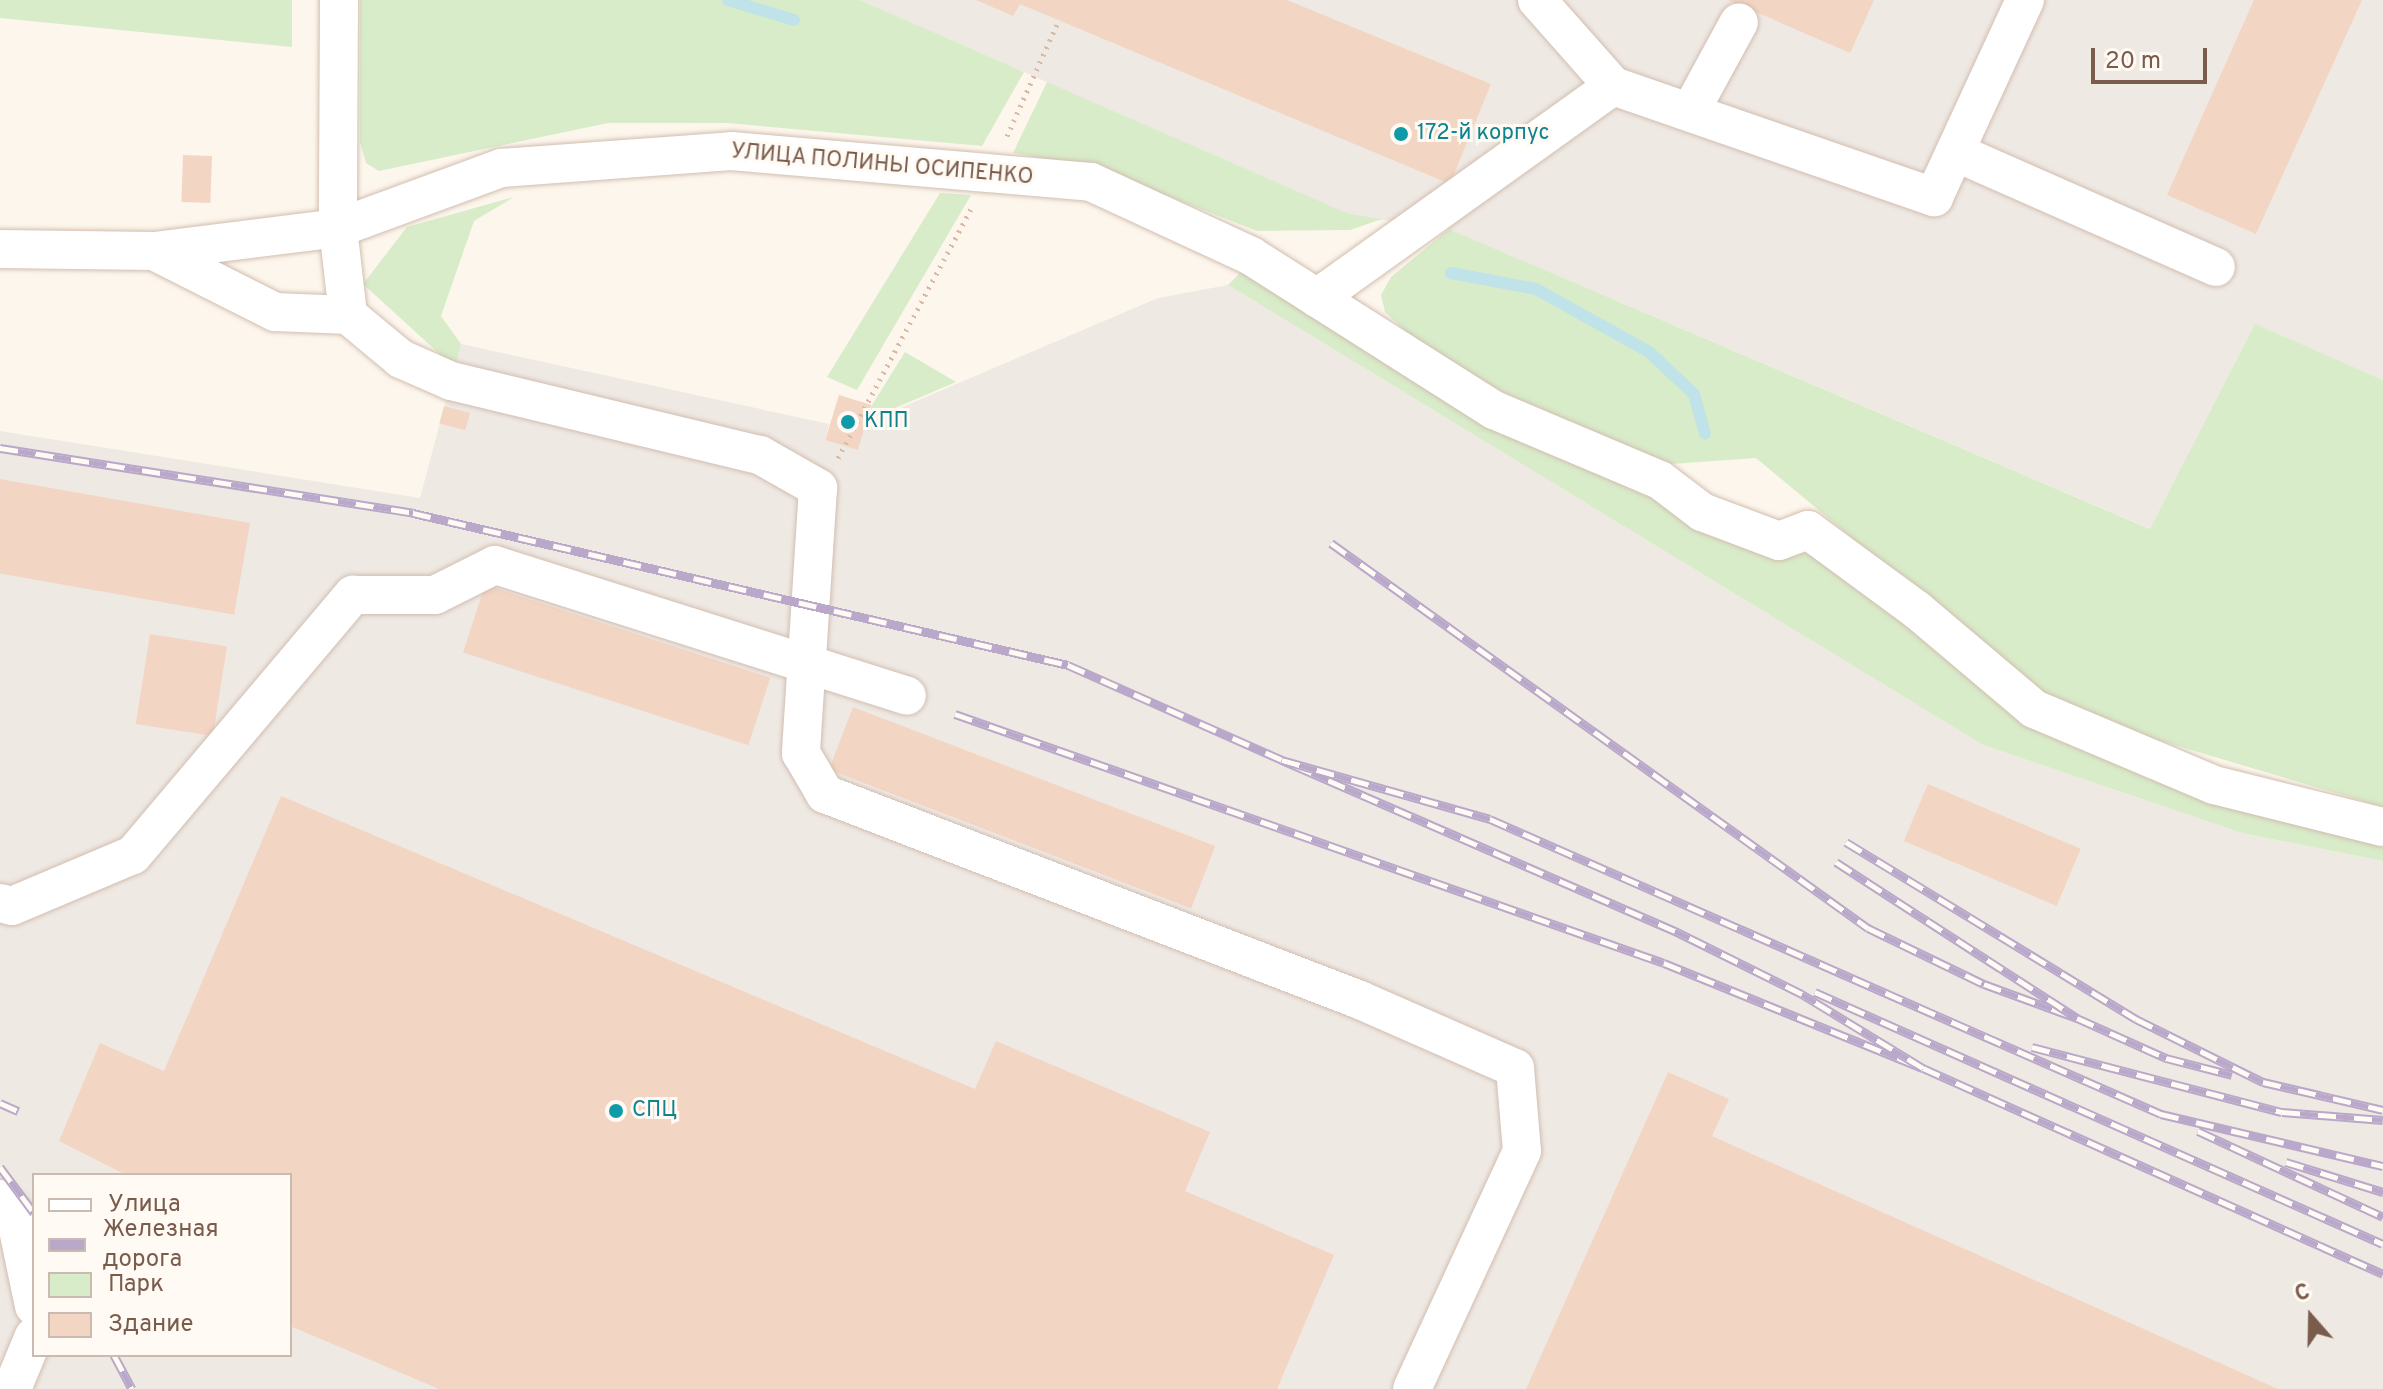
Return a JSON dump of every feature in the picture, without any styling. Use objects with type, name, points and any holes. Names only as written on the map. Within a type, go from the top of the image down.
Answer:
[{"type":"street","points":[[339,0],[338,228],[348,315]]},
{"type":"street","points":[[1537,0],[1613,86],[1934,197],[2025,0]]},
{"type":"street","points":[[1690,112],[1739,22]]},
{"type":"street","points":[[1317,298],[1613,86]]},
{"type":"street","name":"УЛИЦА ПОЛИНЫ ОСИПЕНКО","points":[[0,249],[154,251],[338,228],[501,168],[731,151],[1091,182],[1251,256],[1494,410],[1660,480],[1702,512],[1779,541],[1808,530],[1917,610],[2034,709],[2214,785],[2383,827]]},
{"type":"street","points":[[1955,152],[2216,267]]},
{"type":"street","points":[[154,251],[275,312],[348,315],[401,359],[451,381],[760,455],[818,488],[801,753],[825,794],[1360,1000],[1515,1068],[1522,1151],[1412,1389]]},
{"type":"street","points":[[0,903],[12,906],[133,855],[353,595],[435,595],[495,565],[806,658],[907,696]]},
{"type":"street","points":[[0,1199],[15,1215],[32,1296]]},
{"type":"street","points":[[12,1389],[32,1341]]},
{"type":"path","points":[[818,488],[991,173],[1059,20]]},
{"type":"shaded area","points":[[860,0],[2383,0],[2383,380],[2255,325],[2151,529],[1449,229],[1349,215]]},
{"type":"shaded area","points":[[1228,285],[1983,745],[2242,833],[2383,861],[2383,1389],[0,1389],[0,431],[420,498],[461,344],[829,424],[825,440],[1158,298]]},
{"type":"green space","points":[[0,0],[292,0],[292,47],[0,18]]},
{"type":"green space","points":[[360,0],[860,0],[1024,72],[982,146],[727,123],[608,123],[379,171],[366,163],[360,142]]},
{"type":"green space","points":[[1047,82],[1349,214],[1382,219],[1350,230],[1257,231],[1094,167],[1013,153]]},
{"type":"green space","points":[[940,193],[971,195],[857,390],[827,377]]},
{"type":"green space","points":[[514,197],[474,221],[441,316],[461,344],[455,368],[363,284],[407,227]]},
{"type":"green space","points":[[1449,229],[2150,529],[2255,324],[2383,380],[2383,807],[2134,733],[2043,697],[1756,458],[1671,464],[1504,393],[1418,343],[1385,312],[1381,295],[1391,277]]},
{"type":"green space","points":[[1244,269],[1479,417],[1754,547],[1816,555],[1918,629],[2021,723],[2383,844],[2383,861],[2242,833],[1983,745],[1228,285]]},
{"type":"green space","points":[[905,352],[956,382],[867,420],[872,405]]},
{"type":"building","name":"172-й корпус","points":[[976,0],[1287,0],[1491,84],[1450,184],[1020,4],[1013,16]]},
{"type":"building","points":[[1728,0],[1874,0],[1850,53]]},
{"type":"building","points":[[2254,0],[2362,0],[2256,234],[2167,195]]},
{"type":"building","points":[[183,155],[212,156],[210,203],[181,202]]},
{"type":"building","name":"КПП","points":[[839,395],[872,405],[858,450],[825,440]]},
{"type":"building","points":[[444,406],[470,413],[465,430],[439,423]]},
{"type":"building","points":[[0,479],[250,523],[234,615],[0,573]]},
{"type":"building","points":[[485,585],[770,678],[748,745],[463,653]]},
{"type":"building","points":[[150,634],[227,646],[213,736],[136,724]]},
{"type":"building","points":[[853,707],[1215,846],[1191,909],[829,770]]},
{"type":"building","points":[[1928,784],[2081,849],[2057,906],[1904,841]]},
{"type":"building","name":"СПЦ","points":[[281,796],[975,1089],[996,1041],[1210,1132],[1185,1191],[1334,1255],[1277,1389],[439,1389],[292,1327],[292,1173],[122,1173],[59,1141],[100,1043],[164,1071]]},
{"type":"building","points":[[1668,1072],[1729,1099],[1712,1136],[2278,1389],[1526,1389]]},
{"type":"waterway","points":[[728,0],[794,20]]},
{"type":"waterway","points":[[1451,273],[1536,289],[1649,352],[1694,394],[1705,434]]},
{"type":"railway","points":[[0,448],[413,513],[1068,665],[1282,760]]},
{"type":"railway","points":[[1331,543],[1868,928],[1984,984],[2077,1018]]},
{"type":"railway","points":[[955,714],[1664,963],[1923,1068],[1802,994],[1675,931],[1282,760],[1490,819],[2161,1114],[2383,1166]]},
{"type":"railway","points":[[1846,842],[2136,1019],[2263,1082],[2383,1110]]},
{"type":"railway","points":[[1836,862],[2077,1018],[2166,1058],[2232,1075]]},
{"type":"railway","points":[[1815,992],[2383,1244]]},
{"type":"railway","points":[[2032,1047],[2282,1112],[2383,1120]]},
{"type":"railway","points":[[1923,1068],[2383,1274]]},
{"type":"railway","points":[[0,1103],[18,1111]]},
{"type":"railway","points":[[2198,1131],[2383,1217]]},
{"type":"railway","points":[[2286,1162],[2383,1192]]},
{"type":"railway","points":[[0,1167],[32,1210]]},
{"type":"railway","points":[[115,1357],[132,1389]]},
{"type":"place","name":"172-й корпус","points":[[1401,134]]},
{"type":"place","name":"КПП","points":[[848,422]]},
{"type":"place","name":"СПЦ","points":[[616,1111]]}]
